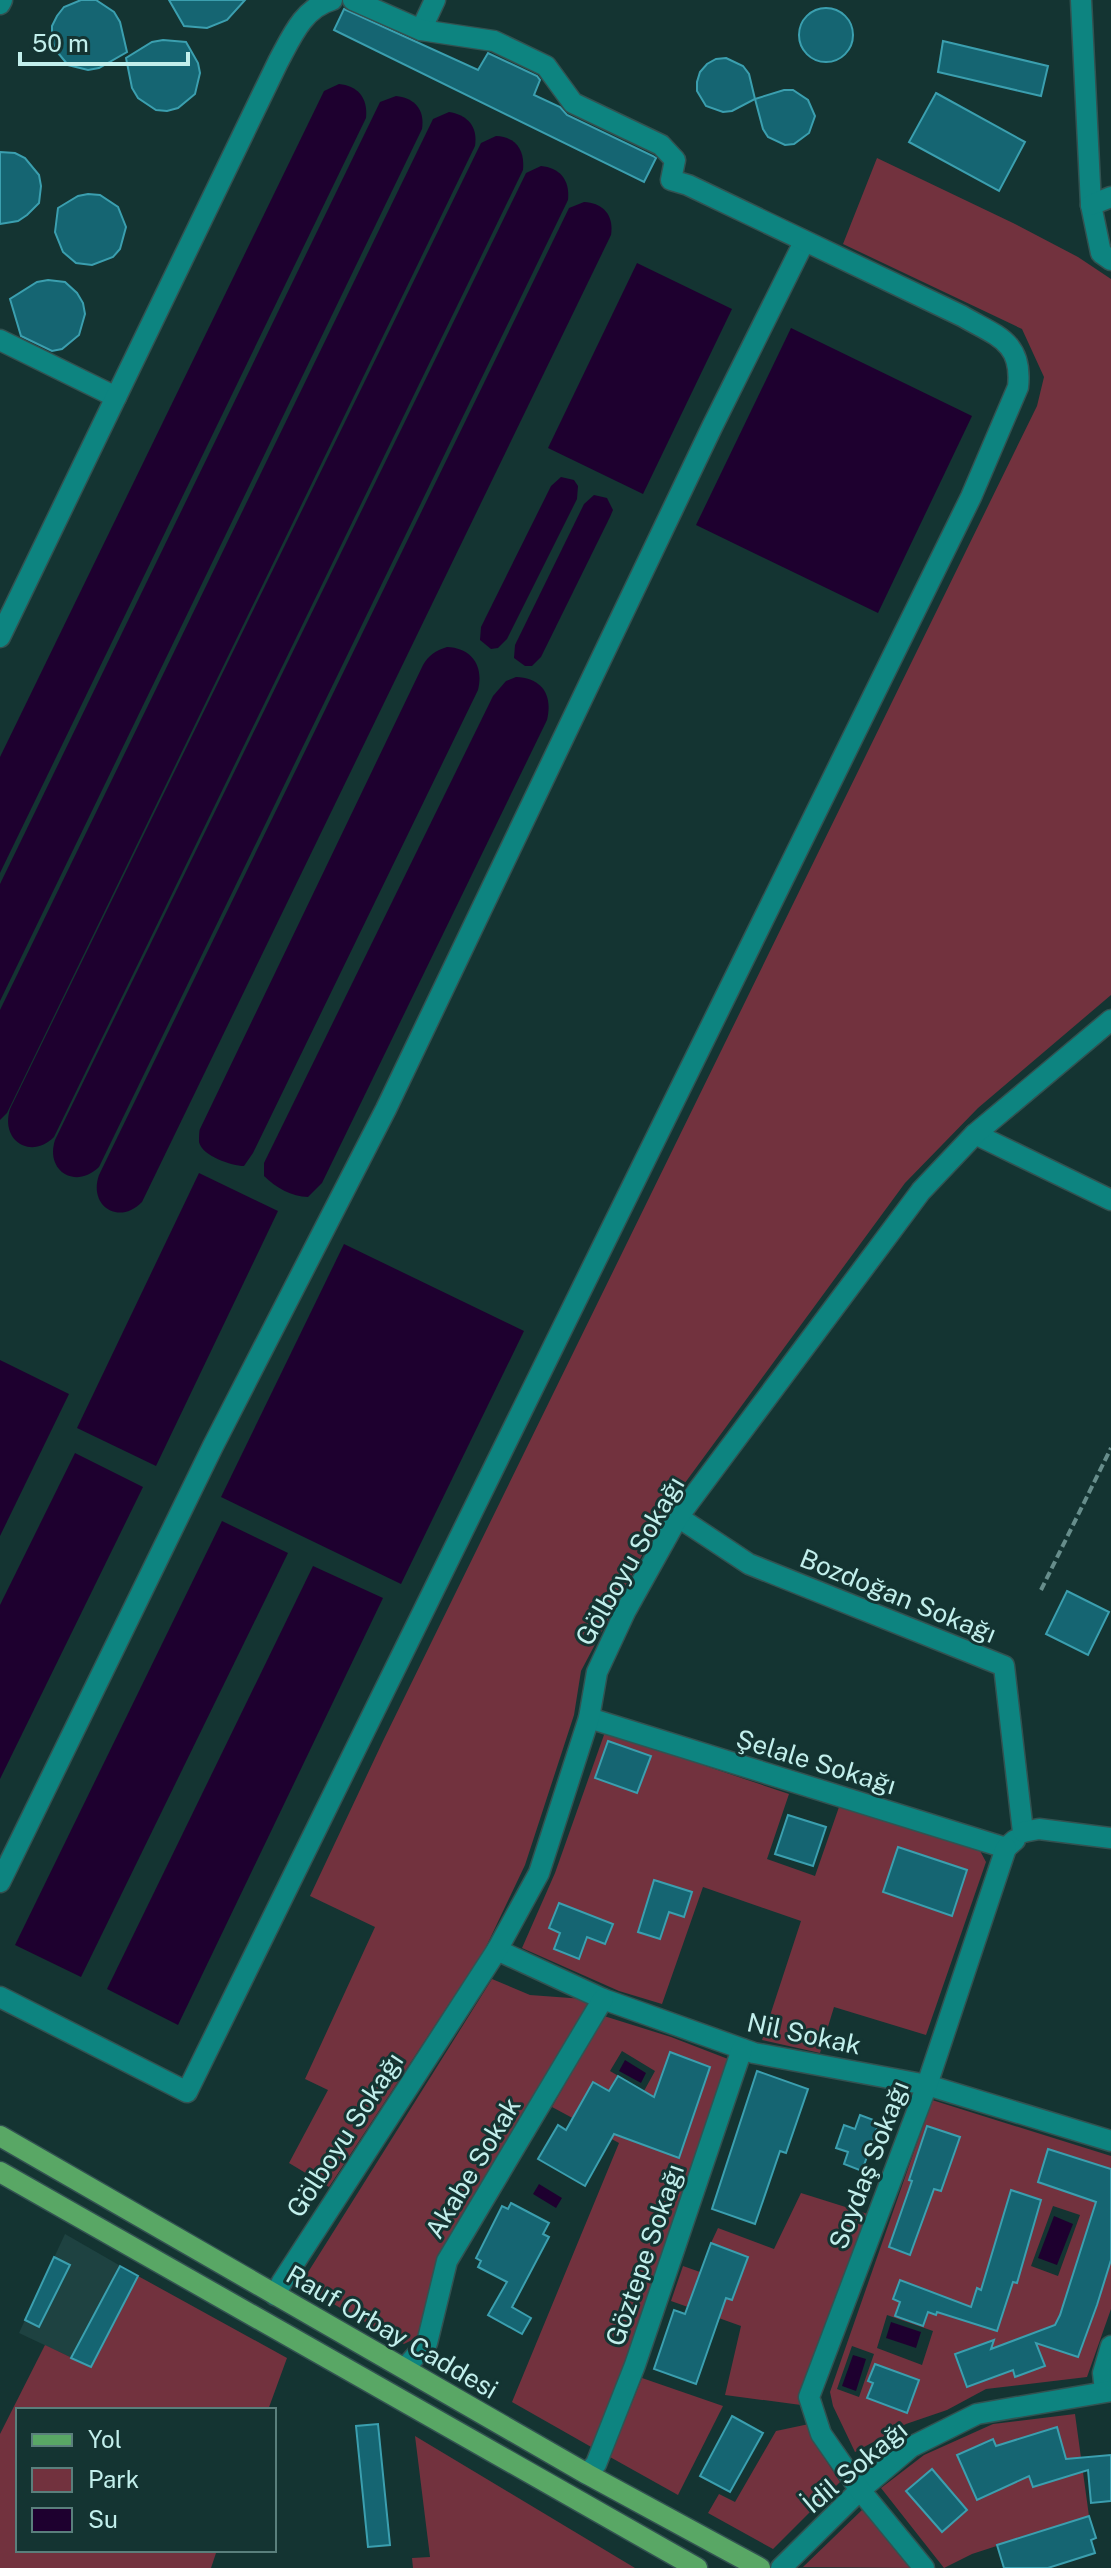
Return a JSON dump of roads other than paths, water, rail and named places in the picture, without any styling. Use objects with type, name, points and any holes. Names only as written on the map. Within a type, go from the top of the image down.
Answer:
[{"type":"main road","name":"Rauf Orbay Caddesi","points":[[0,2136],[587,2474],[760,2568]]},
{"type":"main road","name":"Rauf Orbay Caddesi","points":[[0,2172],[697,2568]]},
{"type":"street","points":[[2,630],[278,62],[305,17],[322,3],[332,0]]},
{"type":"street","points":[[0,1997],[187,2092],[971,497],[1018,387],[1020,369],[1017,356],[1003,340],[962,316],[688,185],[671,180],[675,160],[661,145],[573,103],[546,66],[494,41],[421,30],[353,0]]},
{"type":"street","points":[[421,30],[435,0]]},
{"type":"street","points":[[1081,0],[1091,205],[1101,253],[1111,260]]},
{"type":"street","points":[[1091,205],[1111,197]]},
{"type":"street","points":[[0,1882],[213,1446],[386,1109],[712,427],[804,242]]},
{"type":"street","points":[[0,340],[116,397]]},
{"type":"street","name":"Gölboyu Sokağı","points":[[275,2295],[497,1950],[539,1873],[589,1718],[597,1672],[625,1612],[678,1517],[921,1191],[975,1134],[1111,1020]]},
{"type":"street","points":[[975,1134],[1111,1200]]},
{"type":"street","name":"Bozdoğan Sokağı","points":[[678,1517],[749,1564],[1004,1666],[1023,1832]]},
{"type":"street","name":"Şelale Sokağı","points":[[589,1718],[1006,1848]]},
{"type":"street","points":[[1006,1848],[1023,1832],[1039,1829],[1111,1838]]},
{"type":"street","name":"Soydaş Sokağı","points":[[924,2568],[860,2490],[821,2434],[809,2397],[927,2085],[1006,1848]]},
{"type":"street","name":"Nil Sokak","points":[[497,1950],[603,1999],[754,2053],[927,2085],[1111,2141]]},
{"type":"street","name":"Akabe Sokak","points":[[405,2368],[427,2343],[447,2261],[603,1999]]},
{"type":"street","name":"Göztepe Sokağı","points":[[587,2474],[596,2464],[635,2365],[742,2049]]},
{"type":"street","points":[[1108,2391],[1103,2373],[1111,2346]]},
{"type":"street","name":"İdil Sokağı","points":[[781,2568],[860,2490],[911,2447],[977,2414],[1108,2391]]},
{"type":"water","points":[[339,84],[352,87],[361,95],[366,118],[0,873],[0,757],[324,91]]},
{"type":"water","points":[[396,96],[408,99],[417,106],[422,116],[422,129],[0,1001],[0,884],[380,102]]},
{"type":"water","points":[[449,112],[462,116],[470,123],[475,133],[475,146],[7,1113],[0,1120],[0,1010],[433,119]]},
{"type":"water","points":[[496,136],[509,139],[518,146],[523,170],[54,1137],[36,1147],[20,1144],[9,1130],[10,1109],[481,143]]},
{"type":"water","points":[[541,166],[554,169],[563,177],[568,200],[99,1167],[81,1177],[64,1174],[54,1161],[55,1140],[526,173]]},
{"type":"water","points":[[584,202],[597,205],[606,212],[611,222],[611,235],[142,1202],[124,1212],[108,1209],[98,1196],[99,1175],[569,208]]},
{"type":"water","points":[[637,263],[732,309],[643,494],[548,448]]},
{"type":"water","points":[[791,328],[972,416],[878,613],[696,525]]},
{"type":"water","points":[[561,477],[574,480],[578,486],[577,499],[507,639],[498,648],[491,649],[480,640],[481,627],[551,486]]},
{"type":"water","points":[[594,495],[607,498],[613,510],[541,657],[532,666],[525,666],[514,658],[515,645],[584,504]]},
{"type":"water","points":[[447,647],[463,651],[474,660],[479,673],[478,690],[253,1153],[244,1166],[218,1159],[201,1147],[200,1129],[423,665],[433,654]]},
{"type":"water","points":[[516,677],[533,681],[544,690],[548,703],[547,720],[322,1183],[308,1197],[290,1193],[264,1176],[264,1163],[493,696],[506,681]]},
{"type":"water","points":[[199,1173],[278,1211],[156,1466],[77,1428]]},
{"type":"water","points":[[344,1244],[524,1331],[401,1584],[221,1497]]},
{"type":"water","points":[[0,1360],[69,1394],[0,1536]]},
{"type":"water","points":[[75,1453],[143,1487],[0,1779],[0,1605]]},
{"type":"water","points":[[222,1521],[288,1553],[81,1977],[15,1945]]},
{"type":"water","points":[[313,1566],[383,1598],[178,2025],[107,1989]]},
{"type":"water","points":[[625,2060],[646,2073],[641,2083],[619,2071]]},
{"type":"water","points":[[539,2184],[562,2198],[556,2208],[533,2194]]},
{"type":"water","points":[[1054,2216],[1073,2224],[1057,2265],[1038,2258]]},
{"type":"water","points":[[891,2322],[921,2332],[916,2348],[886,2338]]},
{"type":"water","points":[[853,2355],[866,2359],[856,2391],[842,2386]]}]
